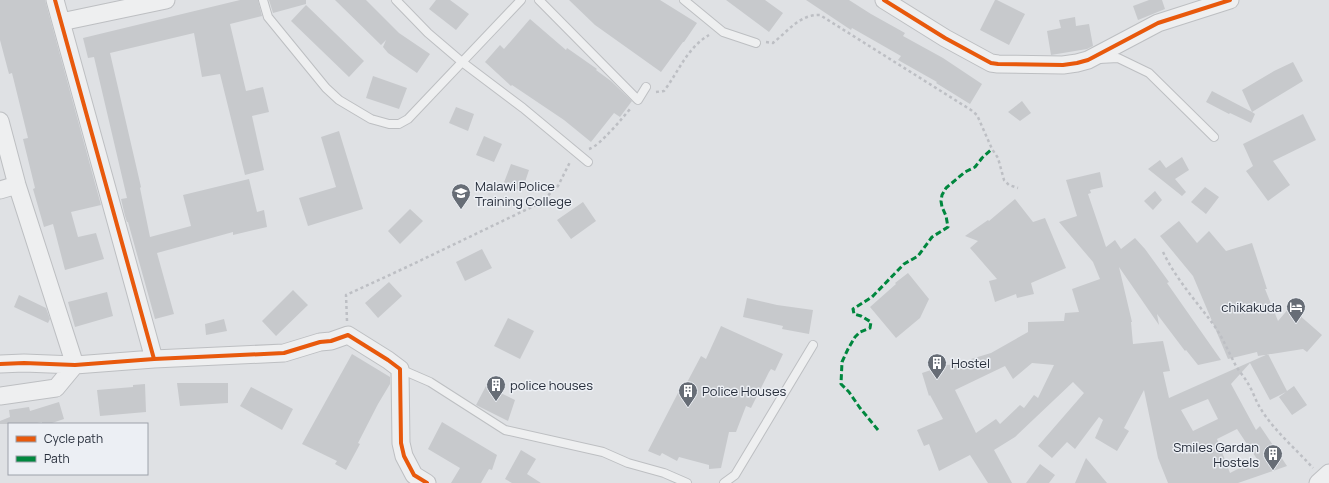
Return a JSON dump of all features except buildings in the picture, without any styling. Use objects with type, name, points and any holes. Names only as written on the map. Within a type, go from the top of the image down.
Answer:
[{"type":"street","points":[[55,0],[154,359]]},
{"type":"street","points":[[61,22],[118,4],[166,0]]},
{"type":"street","points":[[884,0],[945,38],[991,63],[1063,65],[1088,60],[1158,23],[1230,0]]},
{"type":"street","points":[[0,121],[17,185],[75,365]]},
{"type":"street","points":[[0,190],[17,185]]},
{"type":"street","points":[[0,364],[24,363],[75,365],[154,359],[284,353],[348,335],[400,369],[401,443],[404,456],[414,475],[427,483]]},
{"type":"street","points":[[0,396],[56,388],[75,365]]},
{"type":"lane","points":[[263,0],[268,17],[326,88],[340,100],[371,119],[389,124],[399,124],[408,119],[521,0]]},
{"type":"lane","points":[[396,0],[428,33],[462,62],[523,108],[588,162]]},
{"type":"lane","points":[[539,0],[638,100],[646,87]]},
{"type":"lane","points":[[684,0],[723,32],[759,42]]},
{"type":"lane","points":[[1088,60],[1118,58],[1149,73],[1214,137]]},
{"type":"lane","points":[[724,483],[735,475],[813,346]]},
{"type":"lane","points":[[400,369],[430,382],[505,430],[603,452],[628,463],[664,473],[687,483]]},
{"type":"path","points":[[759,42],[773,43],[782,36],[790,26],[813,14],[820,15],[977,115],[992,149],[998,158],[1004,180],[1018,188]]},
{"type":"path","points":[[348,335],[346,295],[540,203],[558,186],[570,163],[573,150],[584,150],[598,145],[638,100],[650,93],[664,91],[675,76],[683,60],[694,46],[708,35],[723,32]]},
{"type":"path","points":[[1163,252],[1168,263],[1214,325],[1226,345],[1234,363],[1248,383],[1259,407],[1274,428],[1300,453],[1323,479]]},
{"type":"marked path","points":[[878,430],[849,392],[841,384],[842,362],[848,349],[855,337],[860,332],[870,328],[871,322],[854,314],[853,309],[872,297],[904,264],[918,256],[932,237],[948,227],[946,216],[942,207],[942,195],[946,188],[965,172],[975,167],[992,149]]},
{"type":"cycle path","points":[[55,0],[154,359]]},
{"type":"cycle path","points":[[884,0],[945,38],[991,63],[1063,65],[1088,60],[1158,23],[1230,0]]},
{"type":"cycle path","points":[[0,364],[24,363],[75,365],[154,359],[284,353],[348,335],[400,369],[401,443],[404,456],[414,475],[427,483]]},
{"type":"place","name":"Malawi Police Training College","points":[[461,210]]},
{"type":"place","name":"chikakuda","points":[[1296,324]]},
{"type":"place","name":"Hostel","points":[[937,380]]},
{"type":"place","name":"police houses","points":[[496,402]]},
{"type":"place","name":"Police Houses","points":[[688,408]]},
{"type":"place","name":"Smiles Gardan Hostels","points":[[1273,471]]}]
